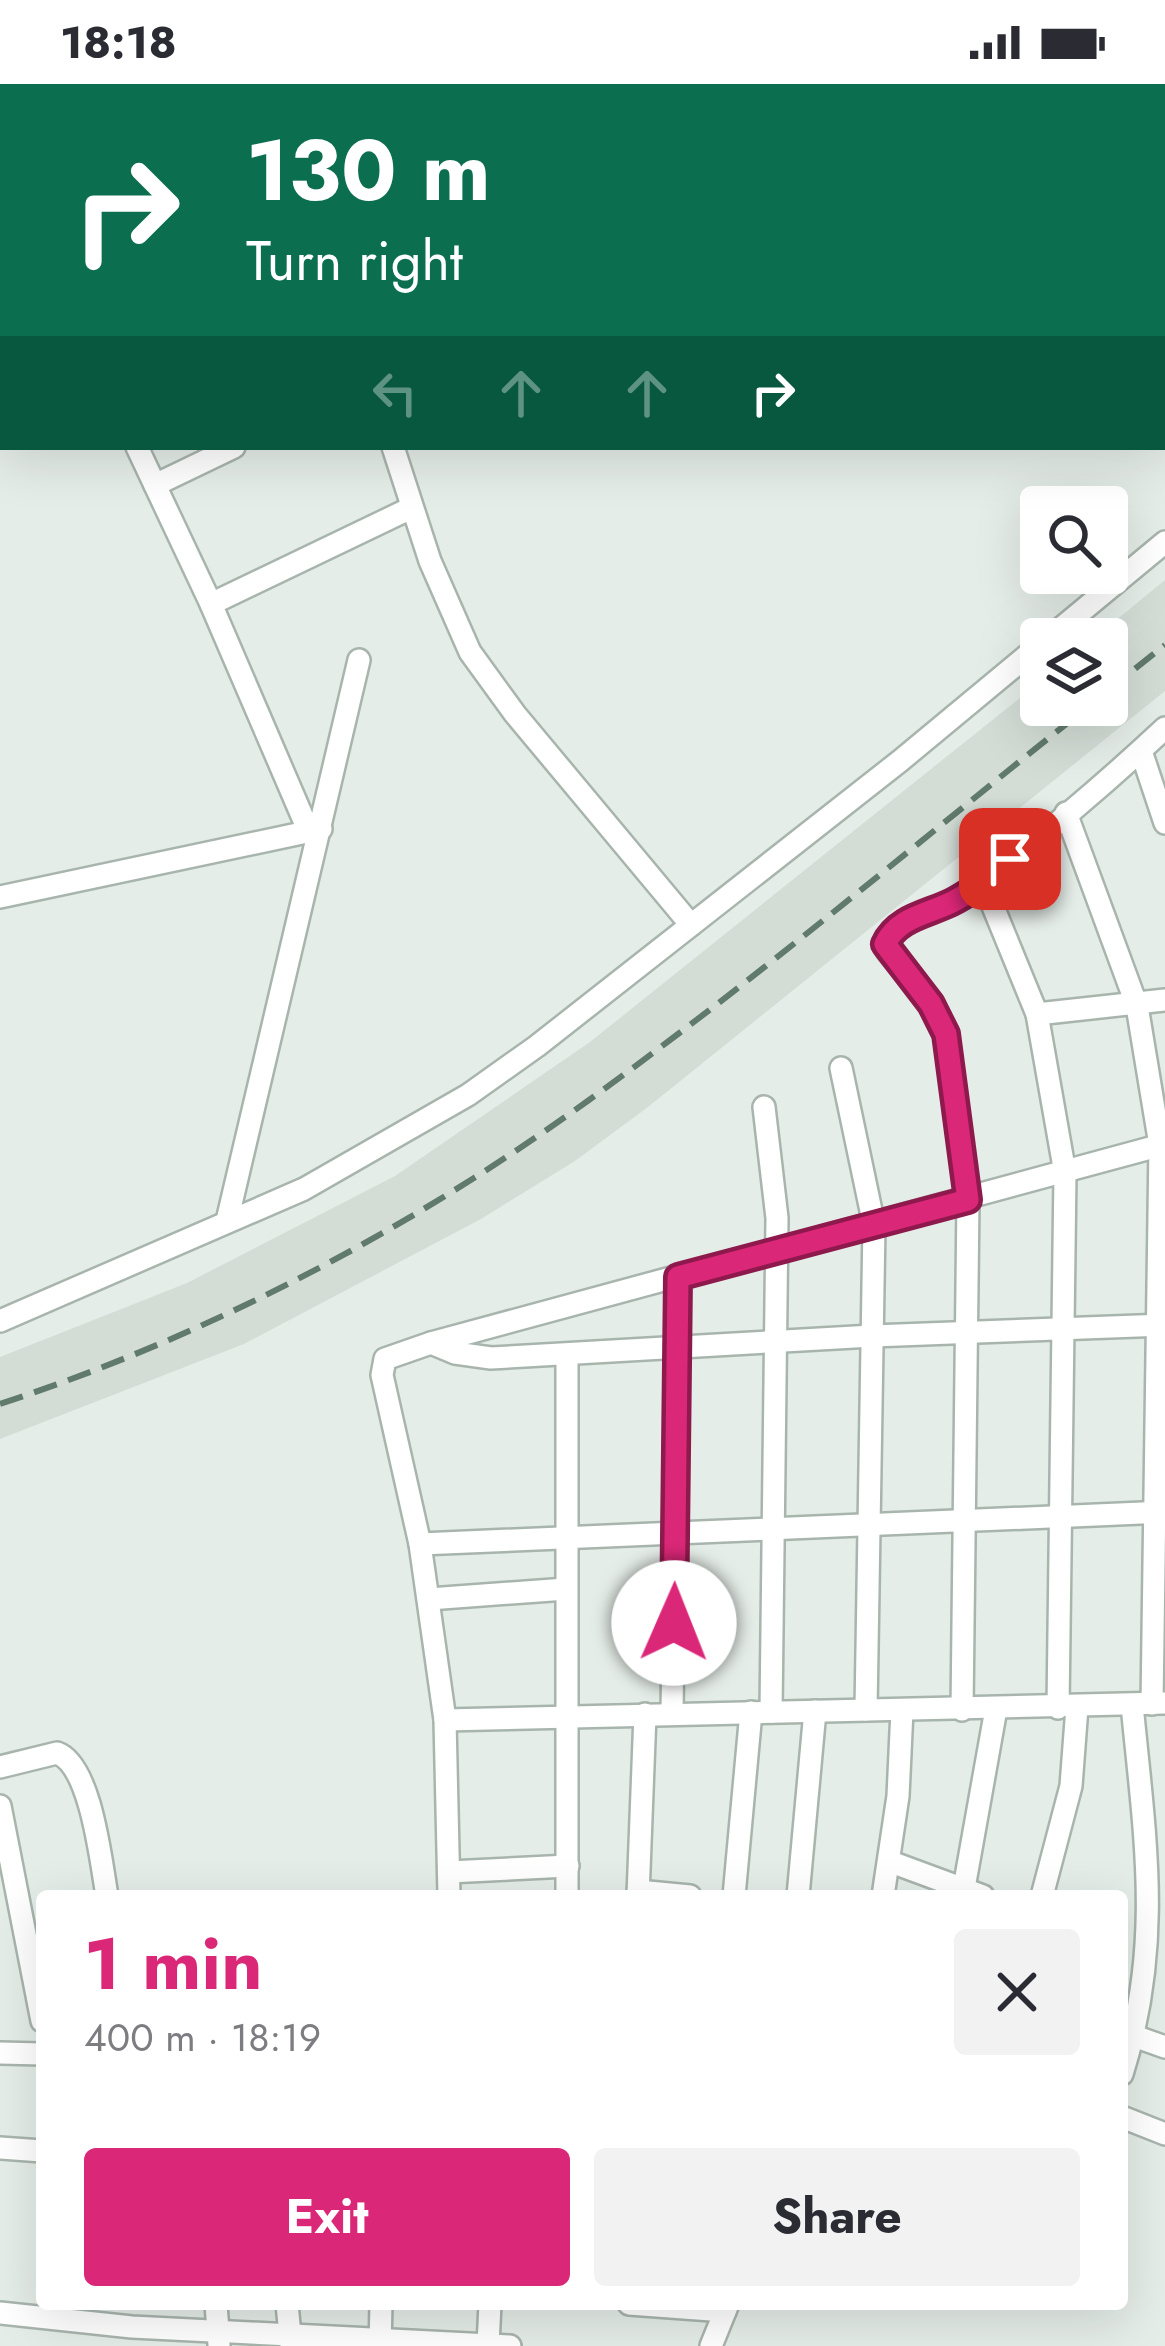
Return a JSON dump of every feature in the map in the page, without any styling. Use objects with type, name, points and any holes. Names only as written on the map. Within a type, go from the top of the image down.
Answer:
[{"type":"street","points":[[138,450],[315,830]]},
{"type":"street","points":[[155,485],[227,450]]},
{"type":"street","points":[[394,450],[457,627],[489,681],[691,925]]},
{"type":"street","points":[[211,604],[411,508]]},
{"type":"street","points":[[1073,618],[1165,542]]},
{"type":"street","points":[[227,1221],[315,830],[359,660]]},
{"type":"street","points":[[0,1321],[338,1171],[468,1095],[901,761],[1020,662]]},
{"type":"street","points":[[962,1710],[968,1200],[946,1034],[931,1004],[885,944],[886,938],[906,921],[944,907],[983,882],[1165,728]]},
{"type":"street","points":[[1141,751],[1165,823]]},
{"type":"street","points":[[1066,813],[1137,1006],[1162,1145],[1160,1512],[1141,1801],[1157,1941],[1128,2055]]},
{"type":"street","points":[[0,897],[315,830]]},
{"type":"street","points":[[983,882],[1037,1013],[1065,1173],[1060,1516],[1071,1786],[1044,1890]]},
{"type":"street","points":[[1037,1013],[1165,1000]]},
{"type":"street","points":[[841,1068],[874,1225],[866,1710]]},
{"type":"street","points":[[735,1890],[761,1712],[772,1529],[775,1189],[764,1108]]},
{"type":"street","points":[[449,1890],[445,1720],[420,1544],[382,1366],[393,1354],[1162,1145]]},
{"type":"street","points":[[673,1714],[678,1277]]},
{"type":"street","points":[[430,1343],[472,1357],[566,1355],[1162,1325]]},
{"type":"street","points":[[566,1355],[567,1890]]},
{"type":"street","points":[[420,1544],[1160,1512]]},
{"type":"street","points":[[429,1599],[566,1588]]},
{"type":"street","points":[[445,1720],[1150,1704]]},
{"type":"street","points":[[973,1890],[996,1709]]},
{"type":"street","points":[[884,1890],[891,1862],[902,1710]]},
{"type":"street","points":[[799,1890],[814,1711]]},
{"type":"street","points":[[638,1890],[645,1714]]},
{"type":"street","points":[[0,1767],[57,1753],[73,1763],[87,1798],[106,1890]]},
{"type":"street","points":[[1141,1801],[1165,1801]]},
{"type":"street","points":[[1,1813],[9,1890],[36,1997]]},
{"type":"street","points":[[891,1862],[968,1890]]},
{"type":"street","points":[[449,1871],[568,1866]]},
{"type":"street","points":[[1134,2036],[1165,2047]]},
{"type":"street","points":[[0,2053],[36,2054]]},
{"type":"street","points":[[1128,2119],[1165,2134]]},
{"type":"street","points":[[0,2148],[36,2151]]},
{"type":"street","points":[[288,2310],[290,2340]]},
{"type":"street","points":[[380,2342],[381,2310]]},
{"type":"street","points":[[480,2345],[489,2310]]},
{"type":"street","points":[[712,2346],[726,2310]]},
{"type":"street","points":[[0,2313],[75,2313],[219,2339],[510,2346]]},
{"type":"shaded area","points":[[1165,580],[1165,691],[1128,721],[1128,618],[1119,618]]},
{"type":"shaded area","points":[[1020,698],[1020,726],[1122,726],[575,1161],[481,1219],[244,1344],[0,1439],[0,1357],[187,1283],[395,1176],[590,1042]]},
{"type":"railway","points":[[1128,674],[1165,645]]},
{"type":"railway","points":[[0,1404],[231,1312],[451,1193],[589,1100],[716,1005],[1064,726]]},
{"type":"route","points":[[674,1623],[678,1277],[968,1200],[950,1050],[941,1018],[885,944],[906,921],[944,907],[1010,859]]}]
